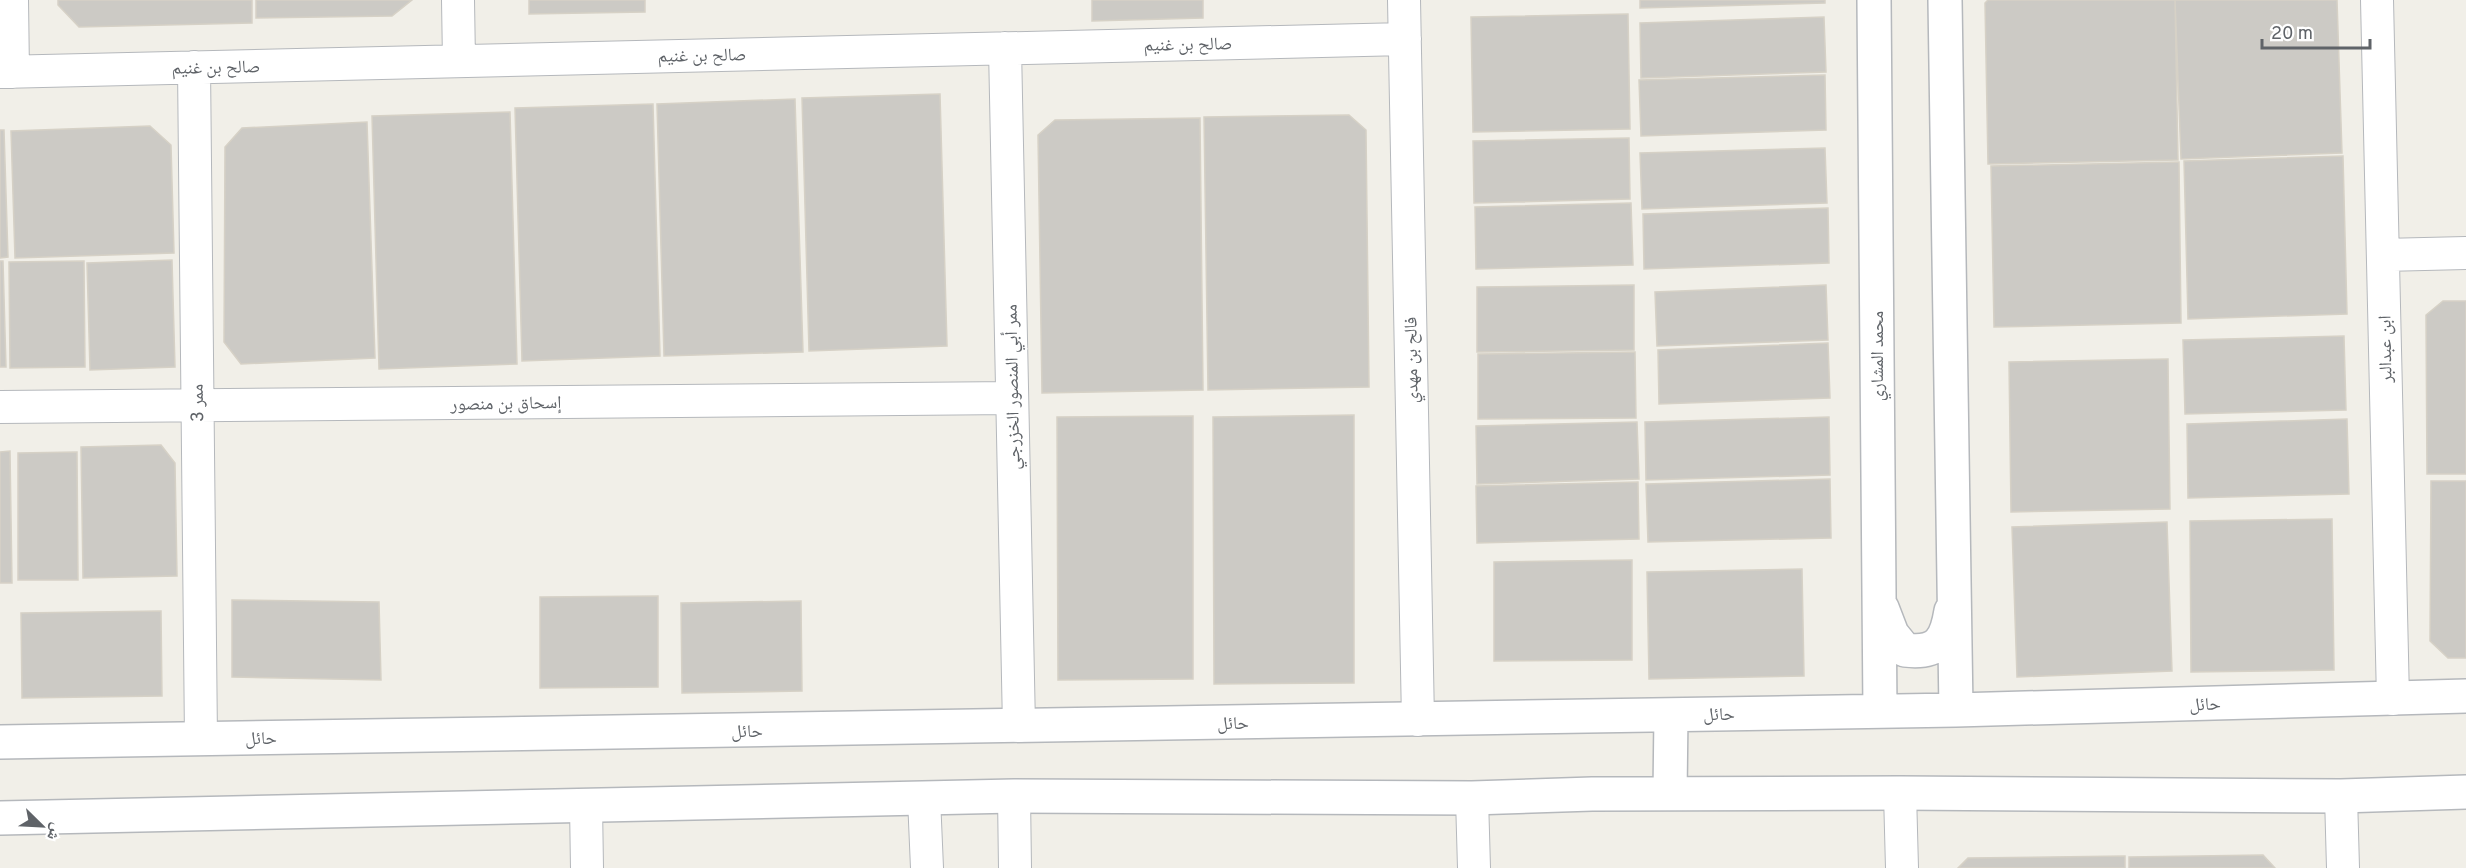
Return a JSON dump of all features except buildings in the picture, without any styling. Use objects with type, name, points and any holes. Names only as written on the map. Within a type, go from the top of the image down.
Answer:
[{"type":"street","points":[[7,72],[12,0]]},
{"type":"street","points":[[458,0],[459,61]]},
{"type":"street","name":"فالح بن مهدي","points":[[1404,0],[1418,720]]},
{"type":"street","name":"محمد المشاري","points":[[1874,0],[1880,711]]},
{"type":"street","points":[[1945,0],[1956,710]]},
{"type":"street","name":"ابن عبدالبر","points":[[2377,0],[2393,699]]},
{"type":"street","name":"صالح بن غنيم","points":[[7,72],[1405,39]]},
{"type":"street","name":"ممر أبي المنصور الخزرجي","points":[[1005,48],[1019,726]]},
{"type":"street","name":"ممر 3","points":[[194,67],[201,739]]},
{"type":"street","points":[[2383,255],[2466,253]]},
{"type":"street","name":"إسحاق بن منصور","points":[[0,407],[1012,398]]},
{"type":"street","points":[[1879,598],[1892,634],[1905,650],[1922,652],[1940,643],[1948,630],[1954,592]]},
{"type":"street","name":"حائل","points":[[0,742],[1956,710],[2466,696]]},
{"type":"street","points":[[1670,794],[1671,715]]},
{"type":"street","points":[[0,818],[1014,796],[1472,798],[1900,793],[2342,796],[2466,792]]},
{"type":"street","points":[[1900,793],[1902,868]]},
{"type":"street","points":[[1014,796],[1015,868]]},
{"type":"street","points":[[2342,796],[2343,868]]},
{"type":"street","points":[[924,798],[927,868]]},
{"type":"street","points":[[1472,798],[1474,868]]},
{"type":"street","points":[[586,805],[587,868]]}]
